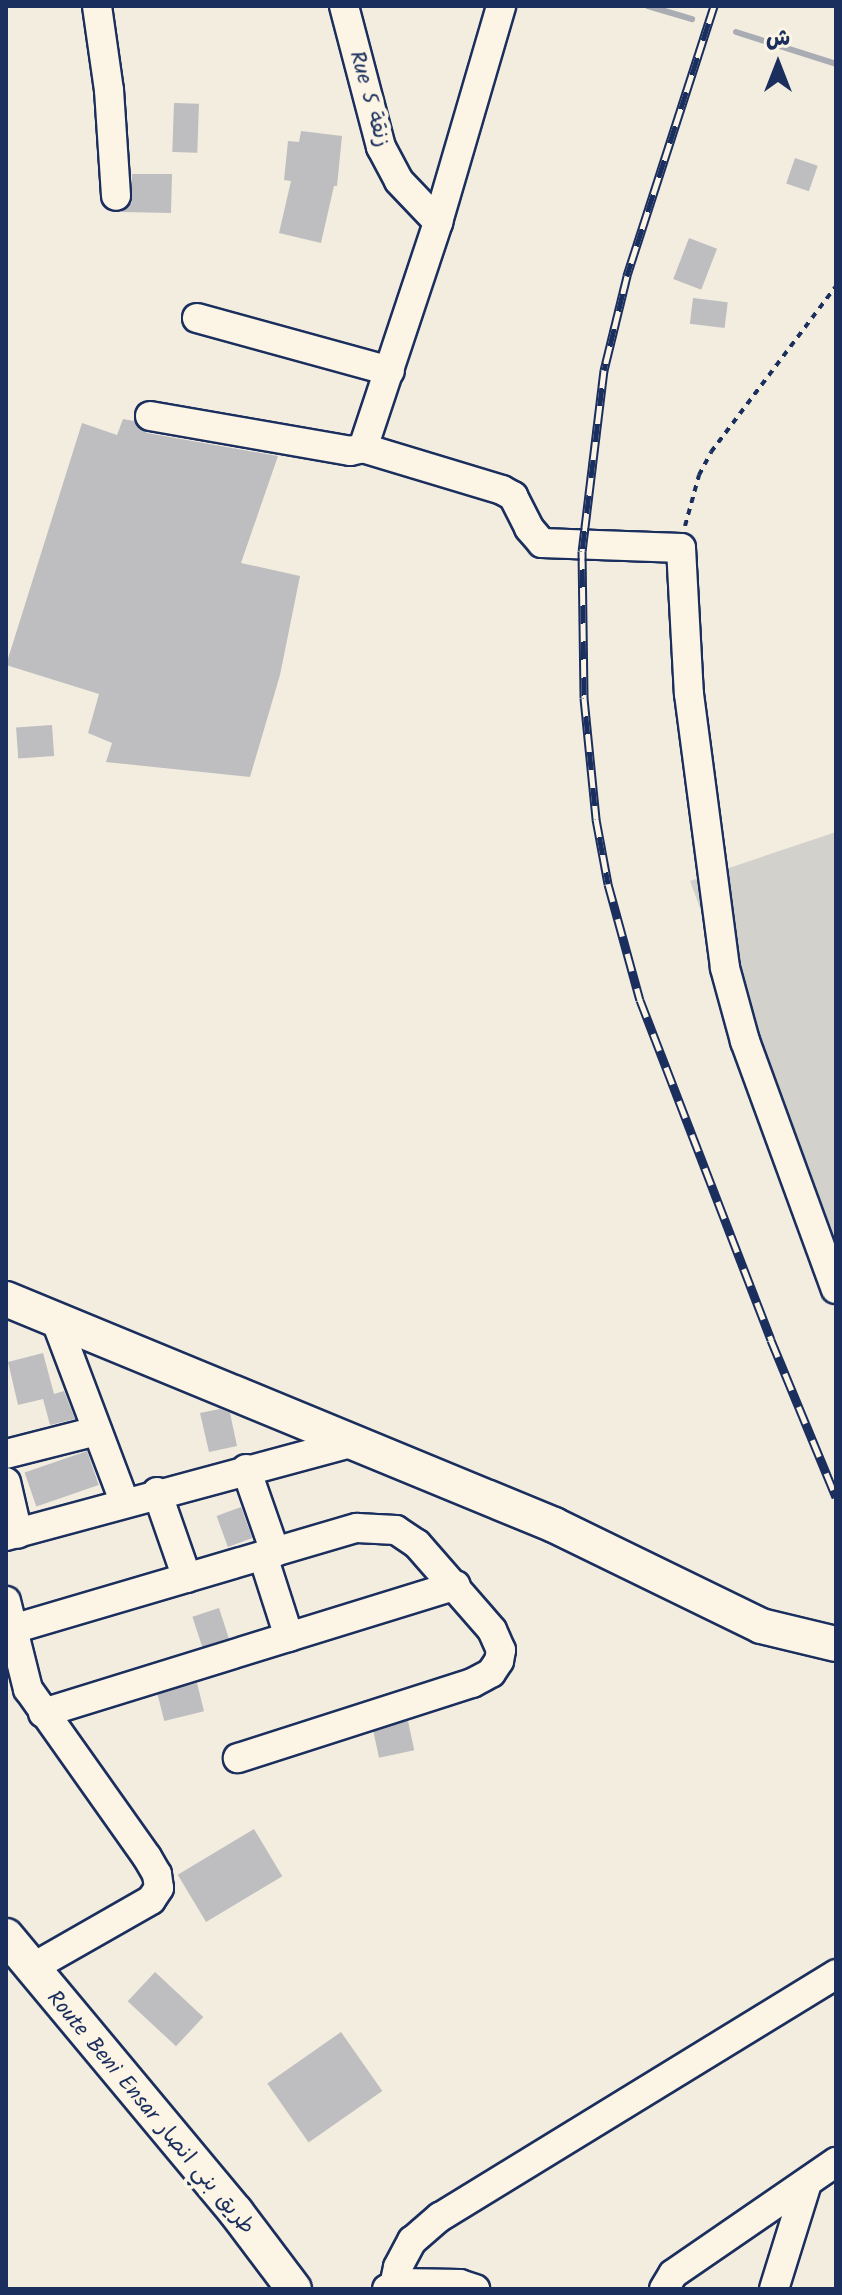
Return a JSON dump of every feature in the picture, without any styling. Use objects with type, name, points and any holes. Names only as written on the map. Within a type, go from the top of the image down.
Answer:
[{"type":"main road","points":[[6,1299],[554,1525],[761,1626],[836,1644]]},
{"type":"main road","name":"Route Beni Ensar طريق بني انصار","points":[[6,1936],[30,1969],[227,2201],[294,2289]]},
{"type":"street","points":[[97,6],[109,90],[116,196]]},
{"type":"street","name":"Rue 5 زنقة","points":[[344,6],[381,147],[399,181],[438,222]]},
{"type":"street","points":[[363,448],[438,222],[501,6]]},
{"type":"street","points":[[197,318],[390,371]]},
{"type":"street","points":[[150,416],[350,451],[363,448],[502,490],[513,496],[529,528],[542,543],[681,548],[689,694],[725,968],[745,1041],[836,1289]]},
{"type":"street","points":[[56,1321],[124,1501]]},
{"type":"street","points":[[6,1454],[97,1431]]},
{"type":"street","points":[[6,1482],[12,1535],[157,1492],[351,1443]]},
{"type":"street","points":[[246,1469],[289,1637]]},
{"type":"street","points":[[157,1492],[187,1578]]},
{"type":"street","points":[[9,1630],[357,1528],[396,1530],[417,1544],[456,1585],[492,1630],[501,1650],[499,1661],[491,1673],[472,1683],[238,1758]]},
{"type":"street","points":[[43,1713],[456,1585]]},
{"type":"street","points":[[6,1601],[9,1630],[28,1689],[147,1857],[157,1874],[159,1888],[151,1900],[30,1969]]},
{"type":"street","points":[[475,2289],[460,2284],[390,2287],[412,2241],[440,2217],[836,1974]]},
{"type":"street","points":[[664,2289],[673,2274],[836,2162]]},
{"type":"street","points":[[774,2289],[807,2183]]},
{"type":"path","points":[[681,548],[699,475],[711,452],[836,286]]},
{"type":"shaded area","points":[[836,832],[836,1252],[758,1066],[690,881]]},
{"type":"building","points":[[174,103],[199,104],[197,153],[172,152]]},
{"type":"building","points":[[301,131],[342,136],[337,186],[334,186],[321,243],[279,233],[291,181],[284,180],[288,141],[299,142]]},
{"type":"building","points":[[795,158],[818,166],[809,191],[786,184]]},
{"type":"building","points":[[132,174],[172,174],[171,213],[121,212],[132,203]]},
{"type":"building","points":[[689,238],[717,249],[701,290],[673,279]]},
{"type":"building","points":[[693,298],[728,302],[725,328],[690,324]]},
{"type":"building","points":[[123,419],[134,421],[147,433],[278,456],[241,563],[300,576],[280,675],[250,777],[106,762],[112,743],[88,733],[99,694],[6,665],[82,423],[117,435]]},
{"type":"building","points":[[52,725],[54,756],[18,758],[16,728]]},
{"type":"building","points":[[43,1353],[54,1394],[64,1391],[75,1419],[50,1425],[43,1399],[18,1405],[8,1362]]},
{"type":"building","points":[[220,1409],[230,1413],[237,1446],[209,1452],[200,1413]]},
{"type":"building","points":[[87,1451],[99,1485],[36,1507],[25,1472]]},
{"type":"building","points":[[241,1507],[252,1538],[228,1547],[217,1516]]},
{"type":"building","points":[[219,1608],[229,1638],[202,1647],[192,1617]]},
{"type":"building","points":[[197,1683],[204,1711],[164,1721],[157,1693]]},
{"type":"building","points":[[408,1721],[414,1750],[379,1758],[373,1728]]},
{"type":"building","points":[[254,1829],[282,1876],[206,1922],[178,1875]]},
{"type":"building","points":[[155,1972],[203,2017],[176,2046],[128,2001]]},
{"type":"building","points":[[341,2032],[382,2091],[309,2143],[267,2084]]},
{"type":"waterway","points":[[648,6],[692,19]]},
{"type":"waterway","points":[[736,32],[836,64]]},
{"type":"railway","points":[[714,6],[627,276],[604,370],[582,551],[584,698],[596,819],[608,884],[640,1000],[771,1340],[836,1497]]}]
